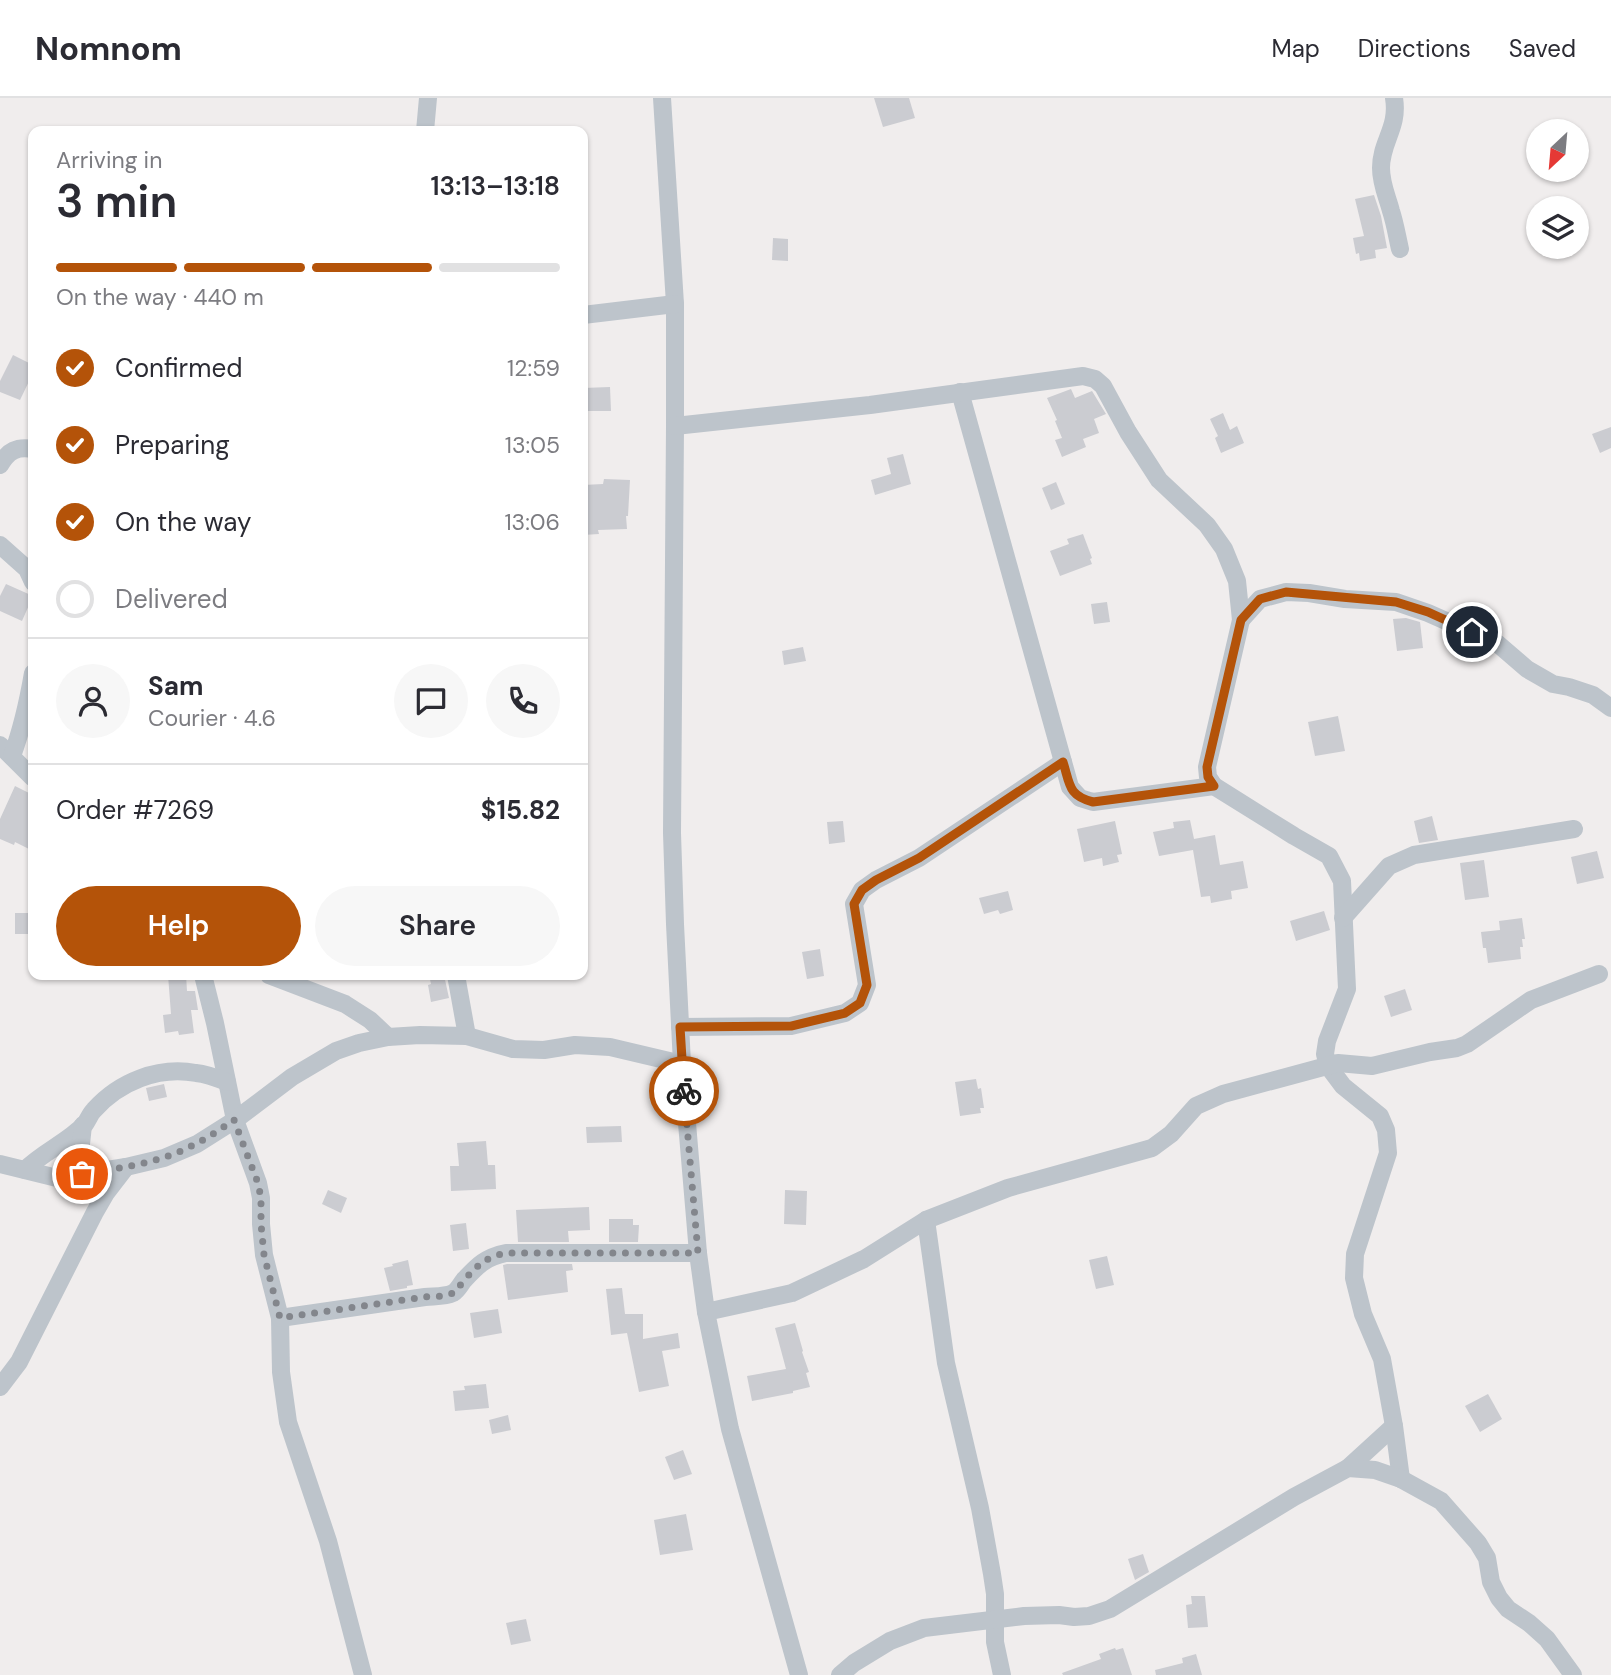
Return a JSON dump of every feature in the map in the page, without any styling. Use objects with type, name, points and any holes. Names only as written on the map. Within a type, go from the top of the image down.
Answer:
[{"type":"street","points":[[425,126],[428,98]]},
{"type":"street","points":[[662,98],[674,304],[672,833],[682,1064],[698,1253],[706,1312],[730,1429],[799,1675]]},
{"type":"street","points":[[1394,98],[1394,125],[1381,165],[1382,186],[1400,249]]},
{"type":"street","points":[[588,314],[674,304]]},
{"type":"street","points":[[675,426],[870,405],[1083,376],[1095,379],[1103,386],[1159,480],[1206,525],[1224,549],[1237,581],[1241,620],[1207,767],[1208,777],[1214,786],[1329,856],[1342,881],[1347,989],[1327,1041],[1325,1054],[1328,1066],[1343,1086],[1380,1116],[1386,1130],[1388,1153],[1355,1254],[1354,1278],[1363,1314],[1382,1359],[1401,1479]]},
{"type":"street","points":[[960,392],[1070,787],[1080,798],[1093,802],[1214,786]]},
{"type":"street","points":[[0,465],[6,454],[28,447]]},
{"type":"street","points":[[0,545],[28,571]]},
{"type":"street","points":[[1241,620],[1260,599],[1286,592],[1396,602],[1428,612],[1498,644],[1527,669],[1553,684],[1593,695],[1611,708]]},
{"type":"street","points":[[28,703],[15,746],[28,769]]},
{"type":"street","points":[[680,1027],[791,1026],[845,1013],[860,1003],[867,985],[854,904],[862,890],[919,858],[1063,762]]},
{"type":"street","points":[[1343,918],[1389,866],[1414,855],[1574,829]]},
{"type":"street","points":[[706,1312],[792,1293],[864,1259],[926,1220],[1007,1188],[1152,1148],[1171,1134],[1196,1106],[1206,1100],[1338,1063],[1372,1066],[1457,1048],[1531,1000],[1599,974]]},
{"type":"street","points":[[204,980],[234,1120],[261,1198],[264,1255],[280,1318],[281,1372],[289,1422],[328,1541],[363,1675]]},
{"type":"street","points":[[282,980],[345,1004],[370,1020],[388,1037]]},
{"type":"street","points":[[457,980],[467,1036]]},
{"type":"street","points":[[0,1164],[57,1178],[164,1158],[197,1144],[292,1077],[336,1051],[359,1042],[388,1037],[467,1036],[513,1049],[544,1050],[575,1045],[610,1047],[682,1064]]},
{"type":"street","points":[[25,1170],[83,1125],[93,1111],[125,1084],[142,1077],[182,1071],[227,1082]]},
{"type":"street","points":[[82,1174],[80,1160],[83,1125]]},
{"type":"street","points":[[0,1387],[19,1362],[95,1212],[127,1167]]},
{"type":"street","points":[[926,1220],[946,1363],[990,1561],[995,1594],[995,1642],[1002,1675]]},
{"type":"street","points":[[280,1318],[456,1292],[463,1281],[485,1260],[506,1253],[698,1253]]},
{"type":"street","points":[[840,1675],[890,1641],[924,1628],[994,1618],[1088,1616],[1110,1609],[1294,1497],[1348,1468],[1394,1426]]},
{"type":"street","points":[[1348,1468],[1376,1470],[1401,1479],[1441,1501],[1478,1543],[1487,1558],[1491,1582],[1499,1598],[1508,1609],[1546,1639],[1573,1675]]},
{"type":"building","points":[[874,98],[909,98],[915,118],[883,127]]},
{"type":"building","points":[[1374,195],[1387,248],[1375,250],[1376,258],[1360,261],[1353,238],[1364,236],[1355,199]]},
{"type":"building","points":[[773,238],[788,239],[788,261],[772,260]]},
{"type":"building","points":[[13,355],[28,362],[28,383],[20,400],[0,392],[0,381]]},
{"type":"building","points":[[610,387],[611,411],[588,411],[588,388]]},
{"type":"building","points":[[1071,389],[1075,398],[1092,391],[1106,414],[1094,419],[1099,433],[1083,439],[1086,447],[1062,457],[1055,440],[1062,438],[1047,398]]},
{"type":"building","points":[[1223,413],[1230,430],[1237,426],[1244,443],[1221,453],[1215,438],[1218,436],[1210,419]]},
{"type":"building","points":[[1611,427],[1611,448],[1600,453],[1592,434]]},
{"type":"building","points":[[903,454],[911,484],[875,495],[871,480],[891,474],[887,458]]},
{"type":"building","points":[[604,479],[630,480],[627,529],[598,530],[599,534],[588,535],[588,485],[603,484]]},
{"type":"building","points":[[1056,482],[1065,504],[1051,510],[1042,488]]},
{"type":"building","points":[[1083,534],[1092,564],[1060,576],[1050,551],[1069,544],[1067,539]]},
{"type":"building","points":[[6,584],[28,594],[28,607],[22,621],[0,611],[0,596]]},
{"type":"building","points":[[1107,602],[1110,622],[1094,624],[1091,604]]},
{"type":"building","points":[[1406,618],[1420,622],[1423,648],[1397,651],[1393,619]]},
{"type":"building","points":[[803,647],[806,661],[784,665],[782,651]]},
{"type":"building","points":[[1338,716],[1345,751],[1315,756],[1308,722]]},
{"type":"building","points":[[15,786],[28,792],[28,848],[0,839],[0,819]]},
{"type":"building","points":[[1432,816],[1438,840],[1419,843],[1414,821]]},
{"type":"building","points":[[1190,820],[1194,839],[1215,835],[1220,865],[1243,861],[1248,888],[1231,891],[1232,899],[1211,903],[1210,896],[1201,897],[1193,850],[1159,856],[1153,832],[1174,828],[1173,822]]},
{"type":"building","points":[[843,821],[845,842],[829,844],[827,822]]},
{"type":"building","points":[[1115,821],[1122,854],[1117,855],[1119,862],[1103,866],[1102,858],[1084,862],[1077,829]]},
{"type":"building","points":[[1597,851],[1604,878],[1577,884],[1571,857]]},
{"type":"building","points":[[1484,860],[1489,897],[1465,900],[1460,863]]},
{"type":"building","points":[[1008,891],[1013,910],[1000,914],[998,910],[984,914],[979,898]]},
{"type":"building","points":[[1324,911],[1330,930],[1296,941],[1290,921]]},
{"type":"building","points":[[15,913],[28,913],[28,934],[15,934]]},
{"type":"building","points":[[1522,918],[1525,939],[1522,939],[1523,947],[1520,947],[1521,959],[1488,963],[1481,932],[1500,930],[1499,921]]},
{"type":"building","points":[[820,949],[824,976],[807,979],[802,952]]},
{"type":"building","points":[[168,980],[186,980],[187,991],[195,991],[198,1010],[191,1010],[194,1033],[165,1033],[163,1015],[171,1014]]},
{"type":"building","points":[[430,980],[445,980],[449,998],[431,1002],[428,985],[431,984]]},
{"type":"building","points":[[1405,989],[1412,1010],[1391,1017],[1384,996]]},
{"type":"building","points":[[976,1079],[978,1089],[981,1088],[984,1108],[980,1108],[981,1113],[960,1116],[955,1082]]},
{"type":"building","points":[[164,1084],[167,1097],[149,1101],[146,1088]]},
{"type":"building","points":[[621,1126],[622,1142],[587,1143],[586,1127]]},
{"type":"building","points":[[486,1141],[488,1165],[495,1165],[496,1189],[451,1191],[450,1166],[459,1166],[457,1143]]},
{"type":"building","points":[[328,1190],[347,1198],[341,1213],[322,1204]]},
{"type":"building","points":[[785,1190],[807,1191],[806,1225],[784,1224]]},
{"type":"building","points":[[589,1207],[590,1230],[568,1231],[569,1242],[518,1242],[516,1210]]},
{"type":"building","points":[[609,1219],[633,1219],[633,1225],[639,1225],[638,1242],[609,1242]]},
{"type":"building","points":[[466,1223],[469,1249],[453,1251],[450,1225]]},
{"type":"building","points":[[1107,1256],[1114,1285],[1096,1289],[1089,1260]]},
{"type":"building","points":[[408,1260],[413,1285],[390,1291],[384,1268]]},
{"type":"building","points":[[572,1264],[573,1270],[566,1271],[568,1292],[508,1300],[503,1265]]},
{"type":"building","points":[[622,1288],[625,1314],[643,1314],[643,1339],[678,1333],[680,1348],[662,1351],[669,1386],[639,1392],[627,1333],[611,1335],[606,1289]]},
{"type":"building","points":[[498,1309],[502,1333],[474,1338],[470,1313]]},
{"type":"building","points":[[795,1323],[809,1372],[806,1373],[810,1387],[752,1401],[747,1376],[786,1369],[775,1328]]},
{"type":"building","points":[[486,1384],[489,1408],[455,1411],[453,1391],[465,1390],[464,1386]]},
{"type":"building","points":[[1488,1394],[1502,1419],[1480,1432],[1465,1406]]},
{"type":"building","points":[[508,1415],[511,1430],[492,1434],[489,1420]]},
{"type":"building","points":[[683,1450],[692,1474],[674,1480],[665,1457]]},
{"type":"building","points":[[686,1514],[693,1550],[660,1555],[654,1520]]},
{"type":"building","points":[[1143,1554],[1149,1572],[1135,1580],[1128,1559]]},
{"type":"building","points":[[1191,1596],[1205,1596],[1208,1627],[1188,1628],[1186,1605],[1192,1604]]},
{"type":"building","points":[[526,1619],[531,1641],[511,1645],[506,1623]]},
{"type":"building","points":[[1123,1648],[1132,1675],[1062,1673],[1101,1659],[1099,1654]]},
{"type":"building","points":[[1196,1654],[1202,1675],[1156,1675],[1155,1670],[1183,1663],[1182,1658]]},
{"type":"way so far","points":[[82,1174],[164,1158],[197,1144],[234,1120],[258,1183],[264,1255],[280,1318],[456,1292],[463,1281],[485,1260],[506,1253],[698,1253],[684,1091]]},
{"type":"route","points":[[684,1091],[680,1027],[791,1026],[845,1013],[860,1003],[867,985],[854,904],[862,890],[919,858],[1063,762],[1070,787],[1080,798],[1093,802],[1214,786],[1208,777],[1207,767],[1241,620],[1260,599],[1286,592],[1396,602],[1428,612],[1472,632]]}]
